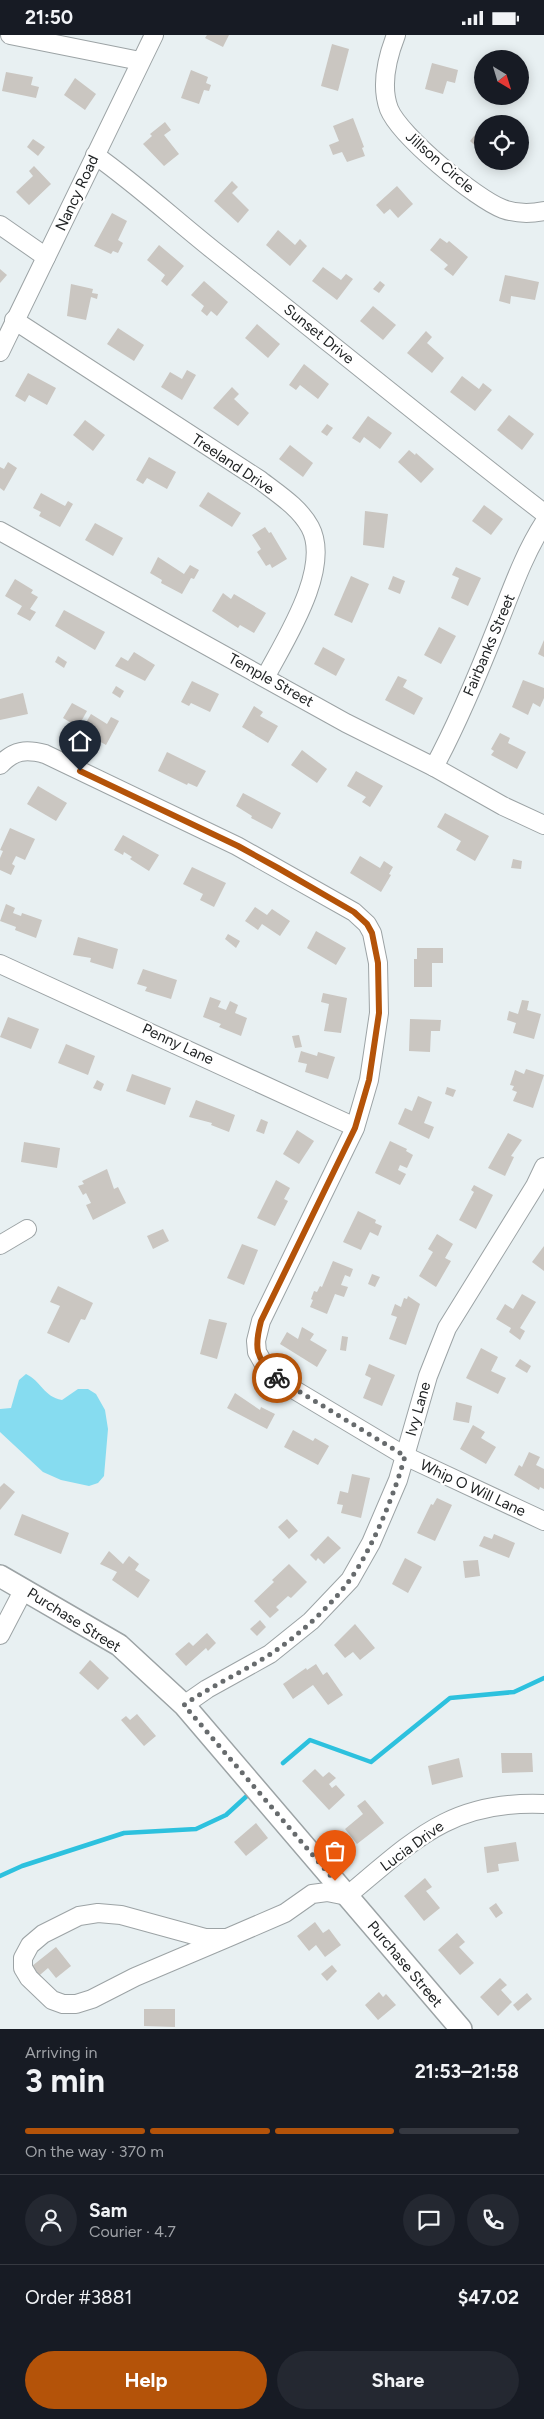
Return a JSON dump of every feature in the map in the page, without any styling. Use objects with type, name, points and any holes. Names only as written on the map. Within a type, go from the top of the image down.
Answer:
[{"type":"main road","name":"Purchase Street","points":[[0,1576],[119,1645],[184,1705],[461,2029]]},
{"type":"street","points":[[10,35],[140,61]]},
{"type":"street","name":"Nancy Road","points":[[0,352],[154,35]]},
{"type":"street","name":"Jillson Circle","points":[[396,35],[390,49],[385,75],[385,93],[393,117],[409,138],[484,200],[514,212],[526,214],[544,211]]},
{"type":"street","name":"Sunset Drive","points":[[95,155],[118,171],[209,247],[544,513]]},
{"type":"street","points":[[0,225],[46,257]]},
{"type":"street","name":"Treeland Drive","points":[[14,320],[260,480],[292,504],[306,521],[316,544],[316,563],[297,618],[266,676]]},
{"type":"street","name":"Fairbanks Street","points":[[434,767],[448,742],[529,547],[544,523]]},
{"type":"street","name":"Temple Street","points":[[0,531],[266,676],[346,723],[544,825]]},
{"type":"street","name":"Whip O Will Lane","points":[[0,765],[16,753],[25,750],[46,754],[238,846],[362,918],[372,933],[378,963],[379,1013],[369,1080],[355,1127],[261,1321],[256,1341],[257,1352],[265,1366],[288,1386],[405,1456],[544,1521]]},
{"type":"street","name":"Penny Lane","points":[[0,964],[355,1127]]},
{"type":"street","name":"Ivy Lane","points":[[184,1705],[207,1689],[270,1655],[311,1621],[350,1580],[371,1543],[398,1480],[428,1376],[447,1328],[535,1186],[544,1167]]},
{"type":"street","points":[[0,1245],[28,1229]]},
{"type":"street","points":[[0,1635],[24,1589]]},
{"type":"street","name":"Lucia Drive","points":[[347,1896],[414,1841],[450,1819],[491,1807],[544,1804]]},
{"type":"street","points":[[227,1938],[205,1938],[121,1915],[88,1914],[66,1922],[43,1934],[26,1951],[23,1958],[23,1968],[29,1978],[52,2000],[63,2004],[76,2004],[92,1999],[135,1977],[227,1938],[285,1913],[312,1894],[327,1892],[347,1896]]},
{"type":"shaded area","points":[[26,1374],[51,1396],[62,1400],[78,1389],[88,1389],[96,1394],[105,1410],[108,1429],[104,1476],[98,1483],[89,1486],[61,1480],[43,1472],[0,1432],[0,1409],[11,1408],[19,1380]]},
{"type":"building","points":[[207,35],[229,35],[223,47],[205,38]]},
{"type":"building","points":[[332,44],[349,49],[338,91],[321,86]]},
{"type":"building","points":[[432,63],[458,70],[455,83],[447,81],[443,94],[425,89]]},
{"type":"building","points":[[191,70],[208,77],[206,83],[211,85],[209,91],[204,90],[199,104],[181,98]]},
{"type":"building","points":[[6,72],[33,77],[31,85],[39,87],[36,98],[2,91]]},
{"type":"building","points":[[75,78],[96,94],[85,110],[64,95]]},
{"type":"building","points":[[353,118],[364,147],[362,148],[365,156],[347,162],[342,152],[333,155],[329,145],[339,141],[333,126]]},
{"type":"building","points":[[165,122],[171,130],[164,135],[179,154],[164,166],[143,144],[152,136],[150,134]]},
{"type":"building","points":[[474,136],[474,145],[470,141]]},
{"type":"building","points":[[33,139],[45,147],[38,156],[27,147]]},
{"type":"building","points":[[34,166],[51,184],[29,205],[16,192],[33,176],[29,171]]},
{"type":"building","points":[[232,181],[238,187],[232,193],[249,210],[238,223],[214,201]]},
{"type":"building","points":[[397,186],[413,204],[398,218],[390,209],[384,214],[376,205]]},
{"type":"building","points":[[112,213],[127,221],[118,240],[123,243],[118,253],[113,251],[111,254],[94,246]]},
{"type":"building","points":[[278,230],[295,245],[300,239],[307,246],[290,266],[266,245]]},
{"type":"building","points":[[440,238],[447,243],[449,241],[468,257],[453,276],[444,269],[448,265],[430,250]]},
{"type":"building","points":[[159,245],[184,266],[167,286],[161,281],[165,275],[147,260]]},
{"type":"building","points":[[323,267],[341,280],[346,274],[353,279],[337,300],[312,281]]},
{"type":"building","points":[[0,269],[7,275],[0,283]]},
{"type":"building","points":[[505,275],[539,282],[535,300],[511,296],[510,304],[499,301]]},
{"type":"building","points":[[204,281],[228,302],[217,316],[211,311],[207,316],[201,311],[204,306],[191,295]]},
{"type":"building","points":[[380,281],[385,285],[379,293],[373,289]]},
{"type":"building","points":[[71,284],[93,289],[92,293],[98,294],[97,299],[91,297],[86,320],[67,316]]},
{"type":"building","points":[[373,306],[396,325],[383,340],[360,321]]},
{"type":"building","points":[[257,324],[280,344],[268,358],[245,338]]},
{"type":"building","points":[[118,328],[144,345],[134,361],[107,344]]},
{"type":"building","points":[[426,331],[432,337],[427,343],[444,358],[432,373],[407,353]]},
{"type":"building","points":[[304,364],[329,384],[318,399],[300,385],[296,390],[289,385]]},
{"type":"building","points":[[187,370],[196,375],[182,400],[161,387],[170,372],[182,379]]},
{"type":"building","points":[[28,373],[56,388],[47,405],[29,395],[25,402],[15,396]]},
{"type":"building","points":[[462,376],[479,389],[483,383],[492,390],[475,411],[450,392]]},
{"type":"building","points":[[232,387],[239,394],[234,399],[249,413],[238,426],[213,408]]},
{"type":"building","points":[[509,415],[534,434],[522,450],[497,430]]},
{"type":"building","points":[[368,416],[392,433],[380,449],[364,437],[360,443],[352,438]]},
{"type":"building","points":[[85,420],[105,435],[93,451],[73,435]]},
{"type":"building","points":[[327,424],[333,428],[327,436],[321,432]]},
{"type":"building","points":[[290,445],[313,463],[303,477],[279,459]]},
{"type":"building","points":[[409,450],[415,455],[416,453],[434,469],[421,483],[398,462]]},
{"type":"building","points":[[149,457],[176,472],[167,489],[147,478],[143,484],[136,480]]},
{"type":"building","points":[[8,462],[17,468],[4,491],[0,488],[0,467],[4,469]]},
{"type":"building","points":[[208,492],[241,513],[232,527],[199,506]]},
{"type":"building","points":[[41,493],[65,506],[68,501],[73,504],[60,527],[39,516],[41,512],[33,508]]},
{"type":"building","points":[[484,505],[503,519],[491,535],[472,521]]},
{"type":"building","points":[[365,511],[388,514],[384,548],[363,545]]},
{"type":"building","points":[[95,523],[123,538],[113,556],[85,540]]},
{"type":"building","points":[[265,527],[269,533],[271,532],[287,559],[272,568],[270,564],[266,566],[257,552],[261,549],[252,535]]},
{"type":"building","points":[[158,557],[184,574],[190,565],[199,570],[194,579],[191,578],[182,594],[161,583],[162,580],[150,573]]},
{"type":"building","points":[[456,567],[481,578],[468,606],[451,598],[459,578],[452,575]]},
{"type":"building","points":[[351,576],[369,584],[352,623],[334,615]]},
{"type":"building","points":[[393,576],[405,581],[400,594],[388,589]]},
{"type":"building","points":[[15,579],[33,590],[31,593],[38,597],[30,609],[36,612],[30,621],[17,614],[22,606],[5,596]]},
{"type":"building","points":[[223,593],[231,599],[234,594],[266,613],[254,633],[240,625],[238,628],[212,611]]},
{"type":"building","points":[[64,610],[105,632],[95,650],[55,626]]},
{"type":"building","points":[[439,627],[456,636],[441,664],[424,655]]},
{"type":"building","points":[[544,640],[544,657],[538,654]]},
{"type":"building","points":[[323,647],[345,659],[336,676],[314,664]]},
{"type":"building","points":[[134,652],[155,665],[145,681],[115,666],[121,657],[128,661]]},
{"type":"building","points":[[58,656],[67,662],[64,668],[55,662]]},
{"type":"building","points":[[398,676],[407,680],[403,687],[423,698],[414,715],[385,700]]},
{"type":"building","points":[[523,680],[544,688],[544,698],[540,707],[533,703],[528,715],[512,707]]},
{"type":"building","points":[[192,681],[219,694],[210,712],[191,703],[189,706],[181,702]]},
{"type":"building","points":[[116,686],[124,691],[120,698],[112,693]]},
{"type":"building","points":[[23,693],[28,714],[0,720],[0,699]]},
{"type":"building","points":[[72,703],[87,711],[78,727],[63,718]]},
{"type":"building","points":[[254,706],[263,712],[260,716],[278,726],[268,743],[242,727]]},
{"type":"building","points":[[91,714],[107,724],[111,717],[119,721],[106,745],[81,731]]},
{"type":"building","points":[[500,733],[510,738],[508,743],[526,752],[517,769],[491,755],[494,751],[491,749]]},
{"type":"building","points":[[302,750],[327,769],[317,783],[291,765]]},
{"type":"building","points":[[167,752],[206,771],[197,787],[188,783],[187,785],[158,771]]},
{"type":"building","points":[[356,771],[383,786],[370,807],[362,802],[366,797],[347,786]]},
{"type":"building","points":[[38,786],[67,803],[56,821],[27,804]]},
{"type":"building","points":[[243,793],[281,813],[272,829],[251,818],[252,816],[236,806]]},
{"type":"building","points":[[445,813],[489,836],[475,861],[456,850],[461,841],[437,827]]},
{"type":"building","points":[[10,828],[35,839],[25,860],[16,856],[12,864],[15,866],[11,875],[0,870],[0,858],[3,851],[0,850]]},
{"type":"building","points":[[123,835],[159,855],[149,871],[130,859],[132,857],[124,852],[123,855],[114,850]]},
{"type":"building","points":[[360,856],[380,868],[384,861],[393,867],[389,874],[391,875],[381,892],[350,873]]},
{"type":"building","points":[[513,859],[522,861],[521,869],[511,868]]},
{"type":"building","points":[[192,867],[226,883],[214,907],[200,900],[203,894],[183,884]]},
{"type":"building","points":[[6,904],[15,908],[13,913],[21,916],[22,913],[42,920],[36,938],[15,930],[16,927],[0,921]]},
{"type":"building","points":[[255,907],[267,915],[272,909],[290,921],[280,936],[262,924],[258,930],[245,921]]},
{"type":"building","points":[[316,931],[346,948],[336,965],[307,948]]},
{"type":"building","points":[[228,934],[240,941],[236,948],[225,939]]},
{"type":"building","points":[[78,937],[118,949],[113,969],[90,962],[91,958],[73,955]]},
{"type":"building","points":[[417,948],[443,948],[443,963],[432,963],[432,987],[414,987],[414,959],[417,959]]},
{"type":"building","points":[[143,969],[177,980],[171,999],[145,991],[147,987],[137,984]]},
{"type":"building","points":[[323,993],[347,998],[341,1033],[324,1031],[329,1004],[321,1002]]},
{"type":"building","points":[[210,997],[221,1001],[218,1007],[226,1010],[230,1001],[238,1005],[235,1013],[247,1018],[241,1036],[219,1027],[221,1024],[203,1017]]},
{"type":"building","points":[[522,1000],[529,1001],[527,1010],[541,1014],[534,1039],[513,1033],[516,1023],[507,1020],[509,1011],[518,1014]]},
{"type":"building","points":[[8,1017],[39,1029],[31,1049],[0,1037]]},
{"type":"building","points":[[410,1019],[441,1020],[440,1031],[431,1031],[430,1052],[409,1051]]},
{"type":"building","points":[[299,1035],[302,1047],[295,1048],[292,1036]]},
{"type":"building","points":[[66,1044],[95,1056],[88,1075],[58,1063]]},
{"type":"building","points":[[301,1051],[317,1056],[318,1052],[335,1057],[328,1079],[305,1072],[307,1064],[298,1062]]},
{"type":"building","points":[[526,1069],[544,1075],[533,1108],[513,1101],[517,1092],[512,1090],[514,1086],[510,1085],[515,1070],[524,1074]]},
{"type":"building","points":[[132,1074],[171,1088],[165,1105],[126,1091]]},
{"type":"building","points":[[97,1080],[104,1084],[101,1091],[93,1088]]},
{"type":"building","points":[[447,1087],[456,1090],[453,1097],[445,1094]]},
{"type":"building","points":[[418,1096],[432,1102],[424,1123],[434,1127],[429,1139],[398,1124],[405,1108],[412,1111]]},
{"type":"building","points":[[196,1100],[235,1115],[229,1132],[211,1125],[212,1123],[189,1117]]},
{"type":"building","points":[[261,1119],[268,1122],[264,1134],[256,1131]]},
{"type":"building","points":[[297,1130],[314,1141],[299,1164],[283,1154]]},
{"type":"building","points":[[508,1133],[522,1140],[511,1156],[514,1157],[505,1176],[488,1168]]},
{"type":"building","points":[[390,1141],[407,1149],[406,1151],[413,1155],[407,1168],[400,1165],[398,1170],[406,1174],[400,1185],[375,1173]]},
{"type":"building","points":[[24,1142],[60,1148],[57,1168],[21,1162]]},
{"type":"building","points":[[107,1169],[114,1189],[118,1187],[126,1203],[93,1220],[86,1205],[91,1203],[86,1193],[83,1195],[78,1186],[84,1184],[82,1181]]},
{"type":"building","points":[[276,1180],[290,1188],[284,1199],[288,1201],[275,1226],[257,1218]]},
{"type":"building","points":[[474,1185],[493,1195],[476,1229],[459,1220],[474,1192],[471,1190]]},
{"type":"building","points":[[358,1211],[376,1220],[375,1223],[382,1226],[378,1236],[370,1232],[361,1250],[343,1242]]},
{"type":"building","points":[[163,1229],[169,1241],[153,1249],[147,1236]]},
{"type":"building","points":[[437,1234],[453,1244],[445,1258],[451,1261],[436,1287],[419,1276],[433,1252],[428,1249]]},
{"type":"building","points":[[242,1244],[258,1250],[244,1285],[227,1278]]},
{"type":"building","points":[[544,1246],[544,1271],[532,1262]]},
{"type":"building","points":[[333,1261],[353,1269],[350,1277],[345,1275],[341,1285],[348,1287],[344,1297],[335,1294],[327,1314],[310,1307],[314,1291],[317,1292],[320,1286],[322,1287]]},
{"type":"building","points":[[372,1274],[380,1277],[375,1287],[368,1284]]},
{"type":"building","points":[[58,1286],[93,1303],[85,1320],[81,1319],[69,1343],[47,1333],[60,1306],[50,1302]]},
{"type":"building","points":[[522,1294],[536,1302],[520,1328],[525,1331],[520,1340],[509,1332],[511,1328],[496,1319],[505,1304],[513,1309]]},
{"type":"building","points":[[408,1296],[420,1304],[406,1345],[389,1339],[397,1317],[391,1315],[395,1304],[401,1307],[404,1298],[407,1299]]},
{"type":"building","points":[[209,1319],[227,1323],[217,1359],[200,1354]]},
{"type":"building","points":[[302,1327],[314,1334],[310,1340],[327,1350],[317,1367],[280,1344],[287,1332],[298,1339]]},
{"type":"building","points":[[342,1336],[348,1337],[346,1351],[340,1350]]},
{"type":"building","points":[[481,1348],[498,1357],[491,1371],[506,1378],[498,1394],[466,1378]]},
{"type":"building","points":[[520,1359],[531,1366],[527,1373],[515,1366]]},
{"type":"building","points":[[369,1364],[395,1375],[382,1406],[363,1398],[371,1378],[365,1375]]},
{"type":"building","points":[[235,1393],[260,1410],[261,1407],[275,1414],[267,1429],[227,1408]]},
{"type":"building","points":[[456,1402],[472,1406],[469,1423],[453,1420]]},
{"type":"building","points":[[473,1425],[485,1432],[481,1438],[496,1447],[486,1464],[460,1449]]},
{"type":"building","points":[[293,1430],[313,1441],[315,1438],[329,1446],[318,1465],[284,1447]]},
{"type":"building","points":[[529,1452],[540,1457],[536,1465],[544,1469],[544,1489],[540,1487],[539,1490],[514,1475],[519,1465],[522,1467]]},
{"type":"building","points":[[352,1474],[370,1478],[361,1518],[341,1513],[343,1505],[337,1504],[340,1491],[348,1493]]},
{"type":"building","points":[[4,1483],[15,1492],[0,1510],[0,1487]]},
{"type":"building","points":[[437,1498],[452,1505],[435,1541],[417,1533],[431,1504],[433,1505]]},
{"type":"building","points":[[22,1514],[69,1533],[61,1554],[14,1535]]},
{"type":"building","points":[[287,1519],[298,1531],[289,1539],[278,1527]]},
{"type":"building","points":[[494,1534],[515,1543],[509,1558],[479,1546],[484,1536],[492,1539]]},
{"type":"building","points":[[328,1536],[341,1548],[324,1564],[318,1558],[316,1561],[310,1555]]},
{"type":"building","points":[[109,1551],[123,1564],[129,1556],[139,1564],[135,1570],[150,1580],[138,1598],[112,1580],[117,1572],[100,1564]]},
{"type":"building","points":[[405,1558],[422,1567],[408,1593],[392,1584]]},
{"type":"building","points":[[478,1560],[480,1576],[465,1578],[463,1561]]},
{"type":"building","points":[[289,1564],[307,1582],[291,1598],[288,1596],[276,1607],[279,1610],[270,1618],[254,1601]]},
{"type":"building","points":[[260,1620],[266,1627],[257,1636],[250,1629]]},
{"type":"building","points":[[355,1624],[375,1648],[360,1660],[353,1652],[345,1658],[334,1645]]},
{"type":"building","points":[[207,1633],[216,1643],[208,1651],[206,1648],[186,1666],[175,1654],[189,1642],[193,1646]]},
{"type":"building","points":[[90,1660],[109,1678],[98,1690],[79,1673]]},
{"type":"building","points":[[316,1664],[323,1675],[327,1672],[343,1695],[328,1705],[313,1685],[293,1699],[283,1684],[306,1668],[307,1670]]},
{"type":"building","points":[[137,1714],[156,1736],[144,1746],[121,1720],[126,1716],[130,1720]]},
{"type":"building","points":[[501,1753],[532,1753],[533,1772],[502,1773]]},
{"type":"building","points":[[459,1758],[463,1777],[432,1785],[428,1766]]},
{"type":"building","points":[[315,1769],[323,1777],[329,1772],[336,1778],[329,1784],[332,1788],[336,1785],[345,1795],[329,1810],[302,1781]]},
{"type":"building","points":[[365,1800],[384,1823],[357,1844],[345,1829],[363,1814],[357,1806]]},
{"type":"building","points":[[256,1823],[268,1838],[246,1856],[234,1842]]},
{"type":"building","points":[[516,1842],[519,1861],[498,1864],[499,1871],[487,1873],[484,1847]]},
{"type":"building","points":[[425,1878],[432,1887],[426,1891],[440,1908],[424,1921],[404,1896]]},
{"type":"building","points":[[496,1903],[503,1913],[496,1918],[489,1908]]},
{"type":"building","points":[[315,1922],[323,1933],[329,1929],[341,1945],[325,1957],[316,1945],[309,1951],[297,1936]]},
{"type":"building","points":[[457,1933],[465,1942],[459,1947],[474,1963],[460,1975],[438,1950]]},
{"type":"building","points":[[56,1947],[71,1966],[56,1978],[48,1968],[34,1980],[27,1970]]},
{"type":"building","points":[[332,1965],[337,1971],[327,1981],[321,1974]]},
{"type":"building","points":[[500,1978],[507,1985],[501,1990],[512,2002],[498,2016],[480,1997]]},
{"type":"building","points":[[379,1992],[383,1997],[386,1994],[396,2005],[378,2020],[365,2005]]},
{"type":"building","points":[[527,1993],[532,1999],[518,2011],[513,2005]]},
{"type":"building","points":[[144,2009],[175,2009],[175,2027],[144,2026]]},
{"type":"waterway","points":[[283,1763],[310,1740],[371,1762],[450,1698],[514,1692],[544,1678]]},
{"type":"waterway","points":[[0,1876],[22,1866],[124,1833],[196,1829],[226,1815],[249,1794]]},
{"type":"way so far","points":[[277,1378],[405,1456],[398,1480],[371,1543],[350,1580],[311,1621],[270,1655],[207,1689],[184,1705],[335,1881]]},
{"type":"route","points":[[80,771],[238,846],[278,868],[354,912],[362,918],[372,933],[378,963],[379,1013],[369,1080],[355,1128],[298,1241],[261,1321],[256,1341],[257,1352],[262,1362],[277,1378]]}]
